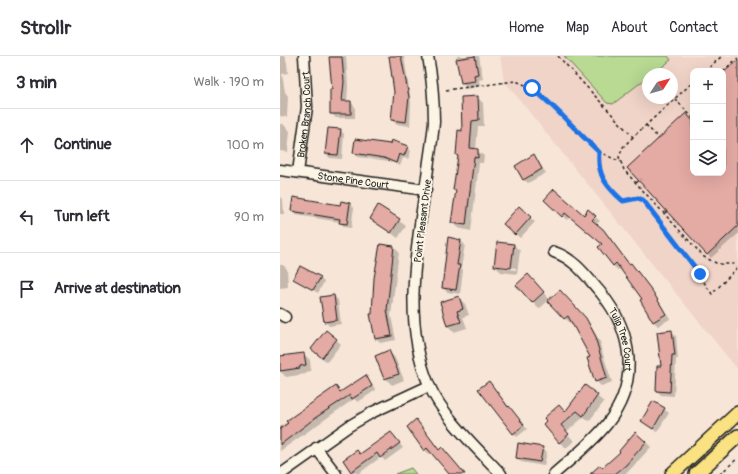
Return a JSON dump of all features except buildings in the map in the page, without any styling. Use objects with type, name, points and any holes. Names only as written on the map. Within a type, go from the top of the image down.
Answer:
[{"type":"main road","points":[[672,474],[738,413]]},
{"type":"main road","points":[[696,474],[738,436]]},
{"type":"street","name":"Broken Branch Court","points":[[298,172],[306,107],[307,83],[304,56]]},
{"type":"street","name":"Point Pleasant Drive","points":[[428,56],[433,92],[434,124],[414,279],[413,306],[417,344],[429,386],[453,421],[501,474]]},
{"type":"street","name":"Stone Pine Court","points":[[280,170],[426,190]]},
{"type":"street","name":"Tulip Tree Court","points":[[554,252],[564,255],[575,263],[614,310],[621,324],[626,340],[629,363],[626,388],[614,413],[598,434],[554,474]]},
{"type":"street","points":[[281,474],[348,426],[373,412],[429,386]]},
{"type":"street","points":[[316,448],[336,474]]},
{"type":"path","points":[[558,56],[633,137]]},
{"type":"path","points":[[708,68],[722,56]]},
{"type":"path","points":[[726,68],[738,58]]},
{"type":"path","points":[[446,90],[516,81],[532,88],[551,104],[571,126],[599,152],[621,162]]},
{"type":"path","points":[[678,96],[690,85]]},
{"type":"path","points":[[678,102],[690,115]]},
{"type":"path","points":[[669,104],[623,147],[619,158],[624,170],[704,257],[718,264],[736,264]]},
{"type":"path","points":[[646,125],[659,139]]},
{"type":"path","points":[[599,152],[598,160],[601,177],[613,192],[623,201],[638,198],[643,200],[687,257],[712,294],[737,268]]},
{"type":"path","points":[[636,183],[641,179]]},
{"type":"path","points":[[664,214],[669,209]]},
{"type":"path","points":[[720,474],[738,458]]},
{"type":"shaded area","points":[[500,56],[738,56],[738,370],[504,81]]},
{"type":"green space","points":[[564,56],[668,56],[671,60],[661,68],[642,68],[642,82],[613,104],[607,103]]},
{"type":"green space","points":[[411,468],[416,474],[395,474]]},
{"type":"route","points":[[532,88],[551,104],[571,126],[599,152],[598,160],[601,177],[613,192],[623,201],[638,198],[643,200],[700,274]]}]
